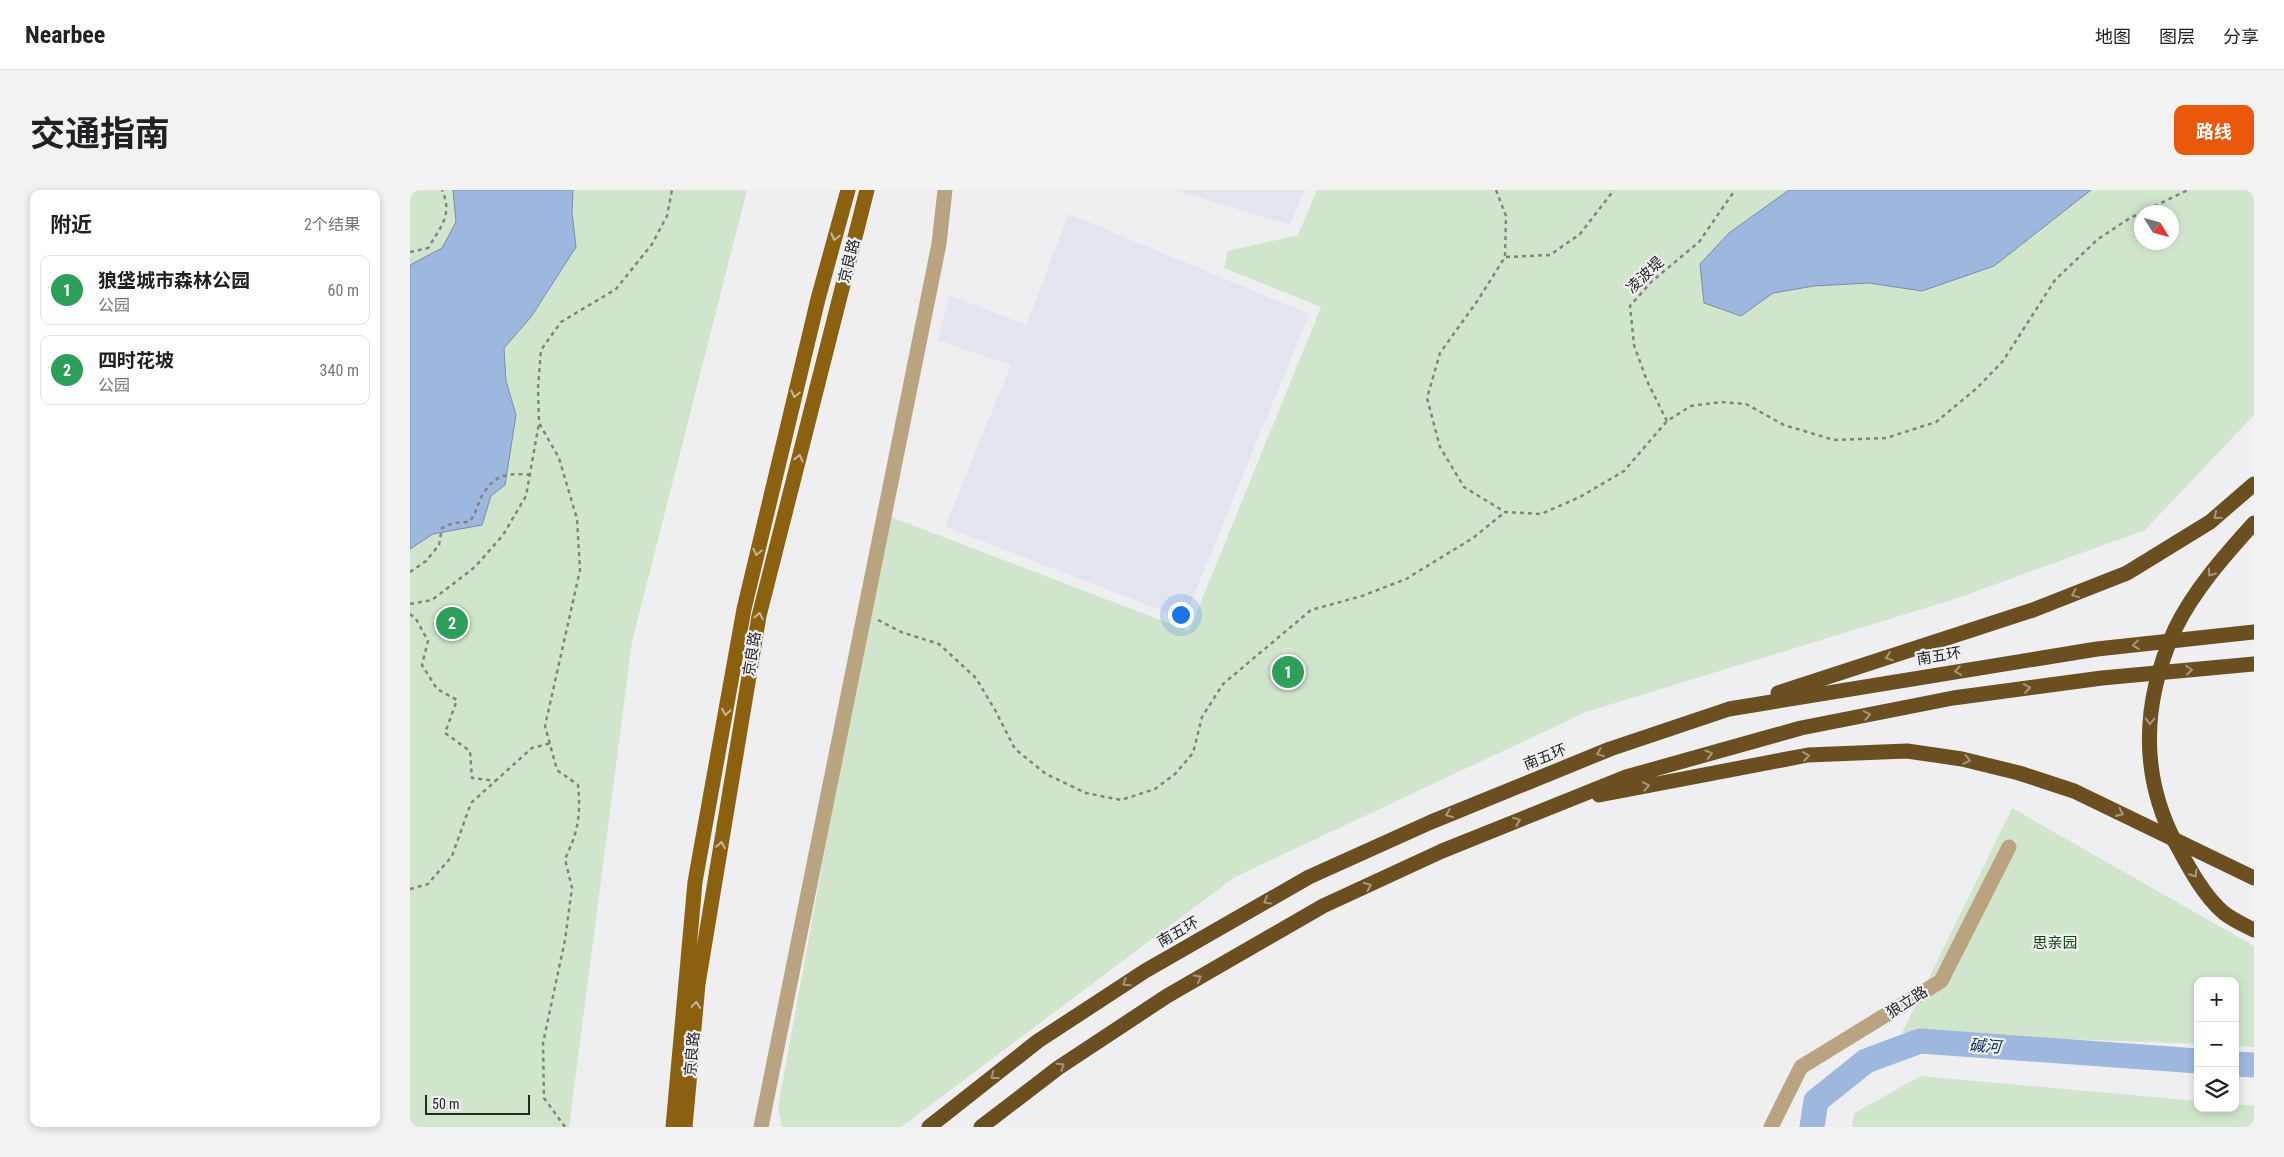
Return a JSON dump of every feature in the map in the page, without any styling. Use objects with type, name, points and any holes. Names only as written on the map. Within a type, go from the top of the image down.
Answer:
[{"type":"highway","points":[[1729,709],[2033,610],[2127,573],[2210,522],[2254,484]]},
{"type":"highway","points":[[2254,523],[2219,563],[2197,593],[2176,628],[2161,666],[2150,704],[2152,773],[2166,824],[2178,848],[2211,900],[2226,914],[2254,930]]},
{"type":"highway","name":"南五环","points":[[929,1127],[1038,1041],[1136,976],[1309,877],[1431,822],[1610,749],[1729,709],[2097,650],[2254,632]]},
{"type":"highway","points":[[981,1127],[1058,1068],[1167,996],[1323,906],[1442,851],[1626,777],[1802,728],[1953,698],[2102,678],[2254,664]]},
{"type":"highway","points":[[1564,802],[1808,755],[1907,751],[1962,759],[2019,773],[2074,792],[2254,878]]},
{"type":"main road","name":"京良路","points":[[685,1127],[682,1107],[695,882],[744,609],[818,299],[848,190]]},
{"type":"main road","name":"京良路","points":[[673,1127],[682,1107],[698,984],[759,616],[868,190]]},
{"type":"street","points":[[761,1127],[938,244],[945,190]]},
{"type":"street","name":"狼立路","points":[[1771,1127],[1801,1067],[1941,980],[2009,847]]},
{"type":"path","points":[[410,252],[428,248],[442,225],[448,203],[442,190]]},
{"type":"path","points":[[410,604],[432,600],[475,568],[502,535],[526,496],[531,475],[539,423],[538,388],[541,350],[561,322],[616,289],[652,244],[667,216],[672,190]]},
{"type":"path","points":[[1496,190],[1506,216],[1505,257],[1478,300],[1440,353],[1427,398],[1440,447],[1464,487],[1505,512],[1541,514],[1580,497],[1624,471],[1667,421],[1691,406],[1721,402],[1746,404],[1784,425],[1834,440],[1886,438],[1936,422],[1978,388],[2004,361],[2055,280],[2098,239],[2130,218],[2188,190]]},
{"type":"path","points":[[1505,257],[1550,255],[1580,234],[1614,190]]},
{"type":"path","name":"凌波堤","points":[[1667,421],[1647,381],[1634,345],[1630,306],[1651,282],[1699,242],[1735,190]]},
{"type":"path","points":[[539,423],[559,458],[577,519],[580,570],[545,726],[557,770],[578,785],[580,809],[575,838],[565,859],[572,888],[565,940],[543,1043],[544,1098],[565,1127]]},
{"type":"path","points":[[410,572],[426,561],[439,545],[442,528],[453,523],[469,522],[476,514],[483,494],[496,479],[511,473],[531,475]]},
{"type":"path","points":[[864,613],[901,632],[939,644],[976,678],[996,710],[1015,749],[1046,774],[1086,793],[1121,800],[1155,788],[1175,774],[1194,753],[1202,716],[1223,684],[1311,610],[1362,596],[1406,579],[1473,538],[1505,512]]},
{"type":"path","points":[[410,614],[416,619],[428,641],[422,665],[437,689],[457,700],[444,733],[470,751],[472,778],[496,781]]},
{"type":"path","points":[[410,889],[428,884],[452,856],[471,803],[532,748],[551,743]]},
{"type":"shaded area","points":[[1175,190],[1305,190],[1290,225]]},
{"type":"shaded area","points":[[1069,214],[1309,314],[1184,619],[945,527],[1011,365],[938,340],[949,295],[1026,325]]},
{"type":"green space","points":[[410,190],[747,190],[632,642],[569,1127],[410,1127]]},
{"type":"green space","points":[[1317,190],[2254,190],[2254,415],[2145,530],[1958,598],[1586,712],[1235,877],[901,1127],[782,1127],[778,1107],[886,515],[1189,631],[1321,307],[1224,268],[1228,251],[1298,235]]},
{"type":"green space","name":"思亲园","points":[[2012,808],[2254,946],[2254,1047],[2239,1046],[2239,977],[2194,977],[2194,1044],[1902,1033]]},
{"type":"green space","points":[[1921,1076],[2194,1101],[2194,1112],[2239,1112],[2239,1104],[2254,1106],[2254,1127],[1852,1127],[1854,1113]]},
{"type":"water","points":[[453,190],[573,190],[572,212],[576,247],[531,317],[504,348],[506,381],[516,415],[505,485],[491,496],[482,525],[433,534],[410,549],[410,265],[442,248],[456,222]]},
{"type":"water","points":[[1789,190],[2091,190],[1994,266],[1922,291],[1869,283],[1814,286],[1773,293],[1741,316],[1704,303],[1700,264],[1729,233]]},
{"type":"waterway","name":"碱河","points":[[1812,1127],[1816,1101],[1866,1061],[1920,1041],[2194,1061]]},
{"type":"waterway","name":"碱河","points":[[2239,1064],[2254,1065]]},
{"type":"place","name":"四时花坡","points":[[452,623]]},
{"type":"place","name":"狼垡城市森林公园","points":[[1288,672]]}]
